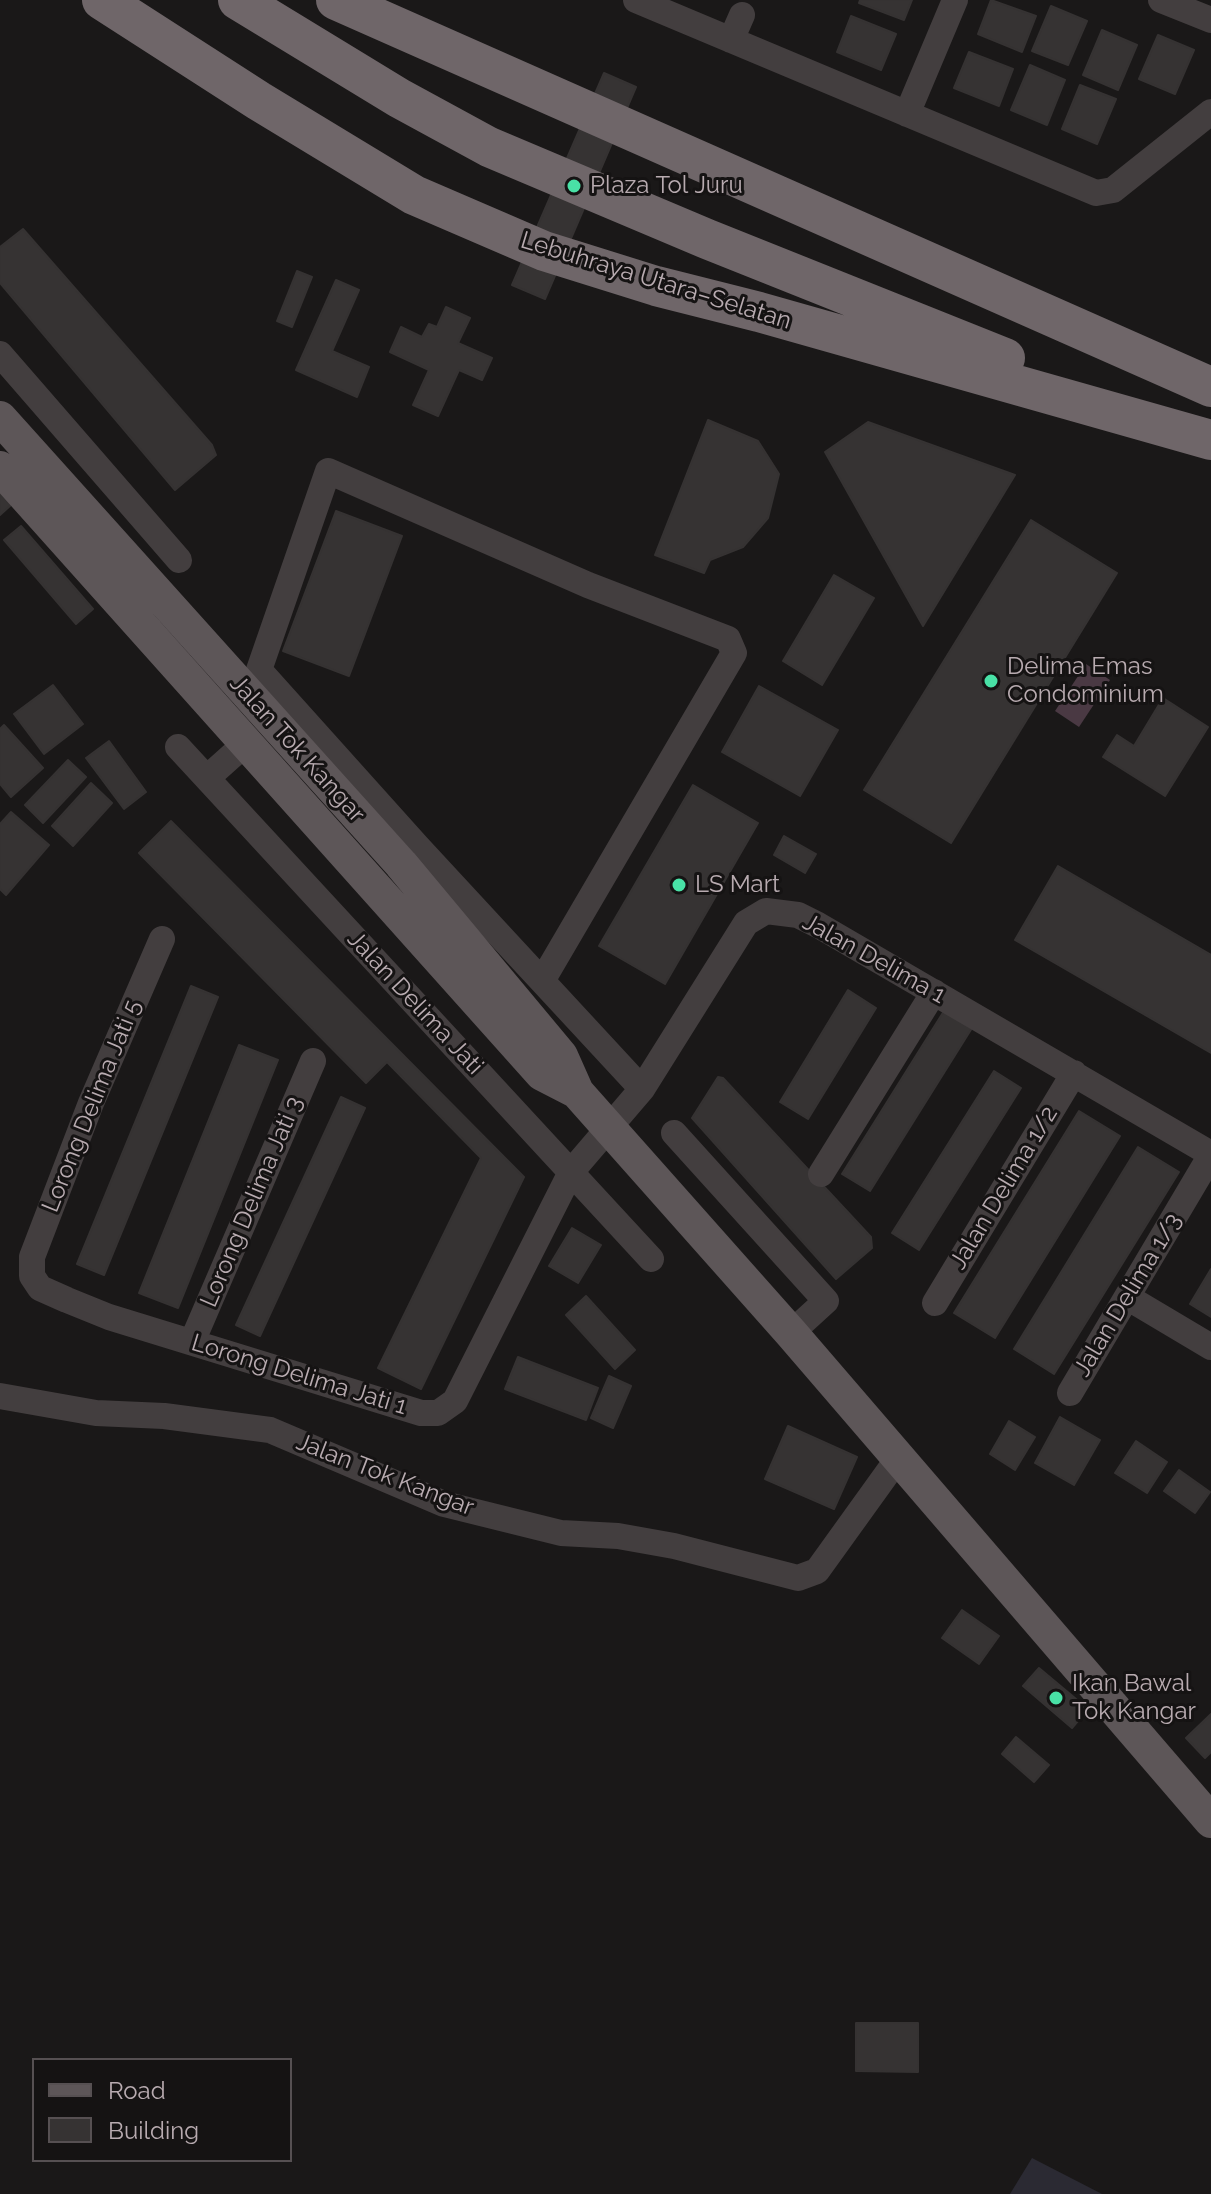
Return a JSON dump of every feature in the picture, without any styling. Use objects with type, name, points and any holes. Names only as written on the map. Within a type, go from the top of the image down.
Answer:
[{"type":"highway","points":[[238,0],[399,98],[489,147],[707,239],[1207,438]]},
{"type":"highway","points":[[336,0],[1211,387]]},
{"type":"highway","name":"Lebuhraya Utara–Selatan","points":[[108,14],[414,195],[544,251],[656,286],[1207,438]]},
{"type":"main road","name":"Jalan Tok Kangar","points":[[0,418],[409,855],[561,1056],[577,1092],[899,1457],[1211,1821]]},
{"type":"main road","name":"Jalan Tok Kangar","points":[[0,468],[542,1074],[577,1092]]},
{"type":"street","points":[[636,0],[1096,193],[1113,190],[1211,112]]},
{"type":"street","points":[[907,114],[955,0]]},
{"type":"street","points":[[1161,0],[1211,20]]},
{"type":"street","points":[[731,40],[742,15]]},
{"type":"street","points":[[0,354],[179,560]]},
{"type":"street","points":[[542,981],[734,653],[733,646],[728,639],[588,585],[328,471],[259,670],[409,855],[542,981],[642,1089]]},
{"type":"street","points":[[207,778],[245,744]]},
{"type":"street","name":"Jalan Delima Jati","points":[[178,747],[651,1259]]},
{"type":"street","name":"Jalan Delima 1","points":[[609,1129],[642,1089],[746,923],[766,911],[798,915],[1211,1155]]},
{"type":"street","name":"Lorong Delima Jati 5","points":[[32,1276],[32,1257],[91,1103],[162,939]]},
{"type":"street","points":[[821,1174],[934,992]]},
{"type":"street","name":"Lorong Delima Jati 3","points":[[192,1342],[313,1061]]},
{"type":"street","name":"Jalan Delima 1/2","points":[[935,1303],[1074,1073]]},
{"type":"street","name":"Lorong Delima Jati 1","points":[[32,1276],[40,1288],[109,1317],[421,1413],[438,1413],[455,1401],[571,1172],[609,1129]]},
{"type":"street","points":[[674,1133],[826,1301],[791,1333]]},
{"type":"street","name":"Jalan Delima 1/3","points":[[1070,1393],[1211,1155]]},
{"type":"street","points":[[1127,1297],[1211,1347]]},
{"type":"street","name":"Jalan Tok Kangar","points":[[0,1396],[96,1413],[164,1416],[270,1430],[444,1504],[561,1533],[618,1536],[674,1546],[798,1578],[817,1571],[899,1457]]},
{"type":"shaded area","points":[[1086,664],[1110,680],[1079,727],[1055,711]]},
{"type":"shaded area","points":[[1032,2158],[1102,2194],[1010,2194]]},
{"type":"building","points":[[860,0],[912,0],[904,20],[859,3]]},
{"type":"building","points":[[991,0],[1036,16],[1022,52],[978,34]]},
{"type":"building","points":[[1051,6],[1087,21],[1068,65],[1032,51]]},
{"type":"building","points":[[851,16],[896,34],[881,70],[837,52]]},
{"type":"building","points":[[1102,30],[1137,45],[1118,90],[1083,75]]},
{"type":"building","points":[[1158,35],[1194,50],[1175,94],[1139,79]]},
{"type":"building","points":[[969,52],[1013,69],[999,106],[954,88]]},
{"type":"building","points":[[1030,65],[1065,80],[1047,125],[1011,110]]},
{"type":"building","name":"Plaza Tol Juru","points":[[604,73],[636,87],[545,299],[512,285]]},
{"type":"building","points":[[1080,85],[1116,99],[1097,144],[1062,129]]},
{"type":"building","points":[[23,229],[212,445],[216,455],[175,490],[0,283],[0,247]]},
{"type":"building","points":[[297,271],[312,277],[292,327],[277,321]]},
{"type":"building","points":[[336,280],[359,290],[332,351],[369,367],[357,397],[296,370]]},
{"type":"building","points":[[446,307],[470,318],[458,343],[492,358],[482,380],[459,370],[438,416],[413,405],[429,370],[390,352],[401,327],[422,337],[429,324],[437,327]]},
{"type":"building","points":[[708,420],[758,441],[779,474],[768,518],[743,547],[710,560],[704,573],[655,555]]},
{"type":"building","points":[[868,422],[1015,475],[923,626],[825,452]]},
{"type":"building","points":[[0,493],[11,505],[0,515]]},
{"type":"building","points":[[336,511],[402,536],[349,676],[283,651]]},
{"type":"building","name":"Delima Emas Condominium","points":[[1031,520],[1117,573],[951,843],[864,790]]},
{"type":"building","points":[[21,526],[93,609],[76,624],[4,540]]},
{"type":"building","points":[[834,575],[874,598],[822,685],[783,661]]},
{"type":"building","points":[[53,685],[83,724],[44,754],[14,714]]},
{"type":"building","points":[[759,686],[838,730],[800,796],[722,752]]},
{"type":"building","points":[[1163,698],[1208,727],[1165,796],[1103,757],[1117,735],[1134,746]]},
{"type":"building","points":[[4,725],[43,768],[11,797],[0,784],[0,729]]},
{"type":"building","points":[[109,741],[146,792],[124,809],[86,758]]},
{"type":"building","points":[[68,760],[86,777],[43,823],[25,805]]},
{"type":"building","points":[[91,783],[112,803],[73,846],[52,826]]},
{"type":"building","name":"LS Mart","points":[[693,785],[758,823],[665,984],[599,946]]},
{"type":"building","points":[[11,812],[49,845],[6,895],[0,889],[0,824]]},
{"type":"building","points":[[171,821],[524,1177],[421,1389],[378,1368],[481,1158],[387,1062],[366,1083],[139,853]]},
{"type":"building","points":[[784,836],[816,854],[805,873],[774,855]]},
{"type":"building","points":[[1058,866],[1211,955],[1211,1053],[1015,940]]},
{"type":"building","points":[[191,986],[218,997],[104,1275],[77,1264]]},
{"type":"building","points":[[848,990],[876,1008],[808,1119],[780,1102]]},
{"type":"building","points":[[944,1011],[972,1028],[870,1191],[842,1174]]},
{"type":"building","points":[[239,1045],[278,1060],[178,1308],[139,1293]]},
{"type":"building","points":[[994,1071],[1021,1088],[919,1250],[892,1233]]},
{"type":"building","points":[[718,1077],[723,1078],[871,1237],[872,1248],[836,1279],[692,1118]]},
{"type":"building","points":[[341,1097],[365,1108],[260,1336],[236,1325]]},
{"type":"building","points":[[1079,1111],[1120,1136],[995,1338],[954,1313]]},
{"type":"building","points":[[1138,1147],[1179,1172],[1054,1374],[1014,1349]]},
{"type":"building","points":[[572,1228],[601,1245],[578,1283],[549,1266]]},
{"type":"building","points":[[1211,1269],[1211,1317],[1190,1304]]},
{"type":"building","points":[[586,1296],[635,1350],[615,1369],[566,1315]]},
{"type":"building","points":[[518,1357],[598,1388],[586,1420],[505,1389]]},
{"type":"building","points":[[609,1376],[631,1386],[613,1428],[591,1418]]},
{"type":"building","points":[[1060,1417],[1100,1440],[1074,1485],[1035,1463]]},
{"type":"building","points":[[1009,1421],[1035,1437],[1015,1470],[990,1454]]},
{"type":"building","points":[[788,1426],[857,1457],[834,1509],[765,1479]]},
{"type":"building","points":[[1136,1441],[1167,1462],[1147,1493],[1115,1473]]},
{"type":"building","points":[[1179,1470],[1210,1492],[1195,1513],[1164,1491]]},
{"type":"building","points":[[962,1610],[999,1636],[979,1664],[942,1638]]},
{"type":"building","name":"Ikan Bawal Tok Kangar","points":[[1039,1668],[1088,1709],[1072,1728],[1023,1686]]},
{"type":"building","points":[[1211,1714],[1211,1752],[1205,1758],[1186,1738]]},
{"type":"building","points":[[1016,1737],[1049,1765],[1034,1782],[1002,1754]]},
{"type":"building","points":[[856,2023],[918,2023],[918,2072],[856,2071]]},
{"type":"place","name":"Plaza Tol Juru","points":[[574,186]]},
{"type":"place","name":"Delima Emas Condominium","points":[[991,681]]},
{"type":"place","name":"LS Mart","points":[[679,885]]},
{"type":"place","name":"Ikan Bawal Tok Kangar","points":[[1056,1698]]}]
